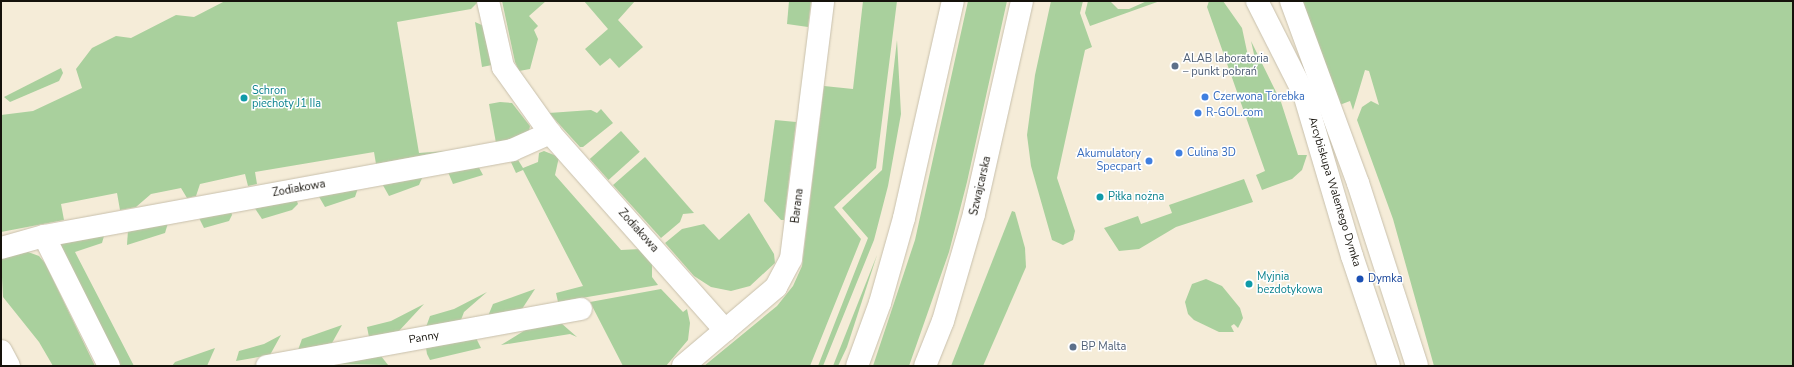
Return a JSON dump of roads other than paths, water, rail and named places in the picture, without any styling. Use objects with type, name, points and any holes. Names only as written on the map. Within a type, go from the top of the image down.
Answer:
[{"type":"street","name":"Zodiakowa","points":[[488,1],[503,67],[550,133],[725,330]]},
{"type":"street","name":"Barana","points":[[683,366],[776,287],[791,259],[823,1]]},
{"type":"street","points":[[857,366],[880,303],[904,218],[953,1]]},
{"type":"street","name":"Szwajcarska","points":[[925,366],[943,321],[972,222],[1022,1]]},
{"type":"street","name":"Arcybiskupa Walentego Dymka","points":[[1257,1],[1304,94],[1352,256],[1389,366]]},
{"type":"street","name":"Arcybiskupa Walentego Dymka","points":[[1291,1],[1358,184],[1417,366]]},
{"type":"street","name":"Zodiakowa","points":[[1,248],[44,236],[512,150],[550,133]]},
{"type":"street","points":[[44,236],[108,366]]},
{"type":"street","name":"Panny","points":[[267,366],[581,309]]},
{"type":"street","points":[[1,351],[9,366]]},
{"type":"place","name":"ALAB laboratoria – punkt pobrań","points":[[1175,66]]},
{"type":"place","name":"Czerwona Torebka","points":[[1205,97]]},
{"type":"place","name":"Schron piechoty J1 IIa","points":[[244,98]]},
{"type":"place","name":"R-GOL.com","points":[[1198,113]]},
{"type":"place","name":"Culina 3D","points":[[1179,153]]},
{"type":"place","name":"Akumulatory Specpart","points":[[1149,161]]},
{"type":"place","name":"Piłka nożna","points":[[1100,197]]},
{"type":"place","name":"Dymka","points":[[1360,279]]},
{"type":"place","name":"Myjnia bezdotykowa","points":[[1249,284]]},
{"type":"place","name":"BP Malta","points":[[1073,347]]}]
